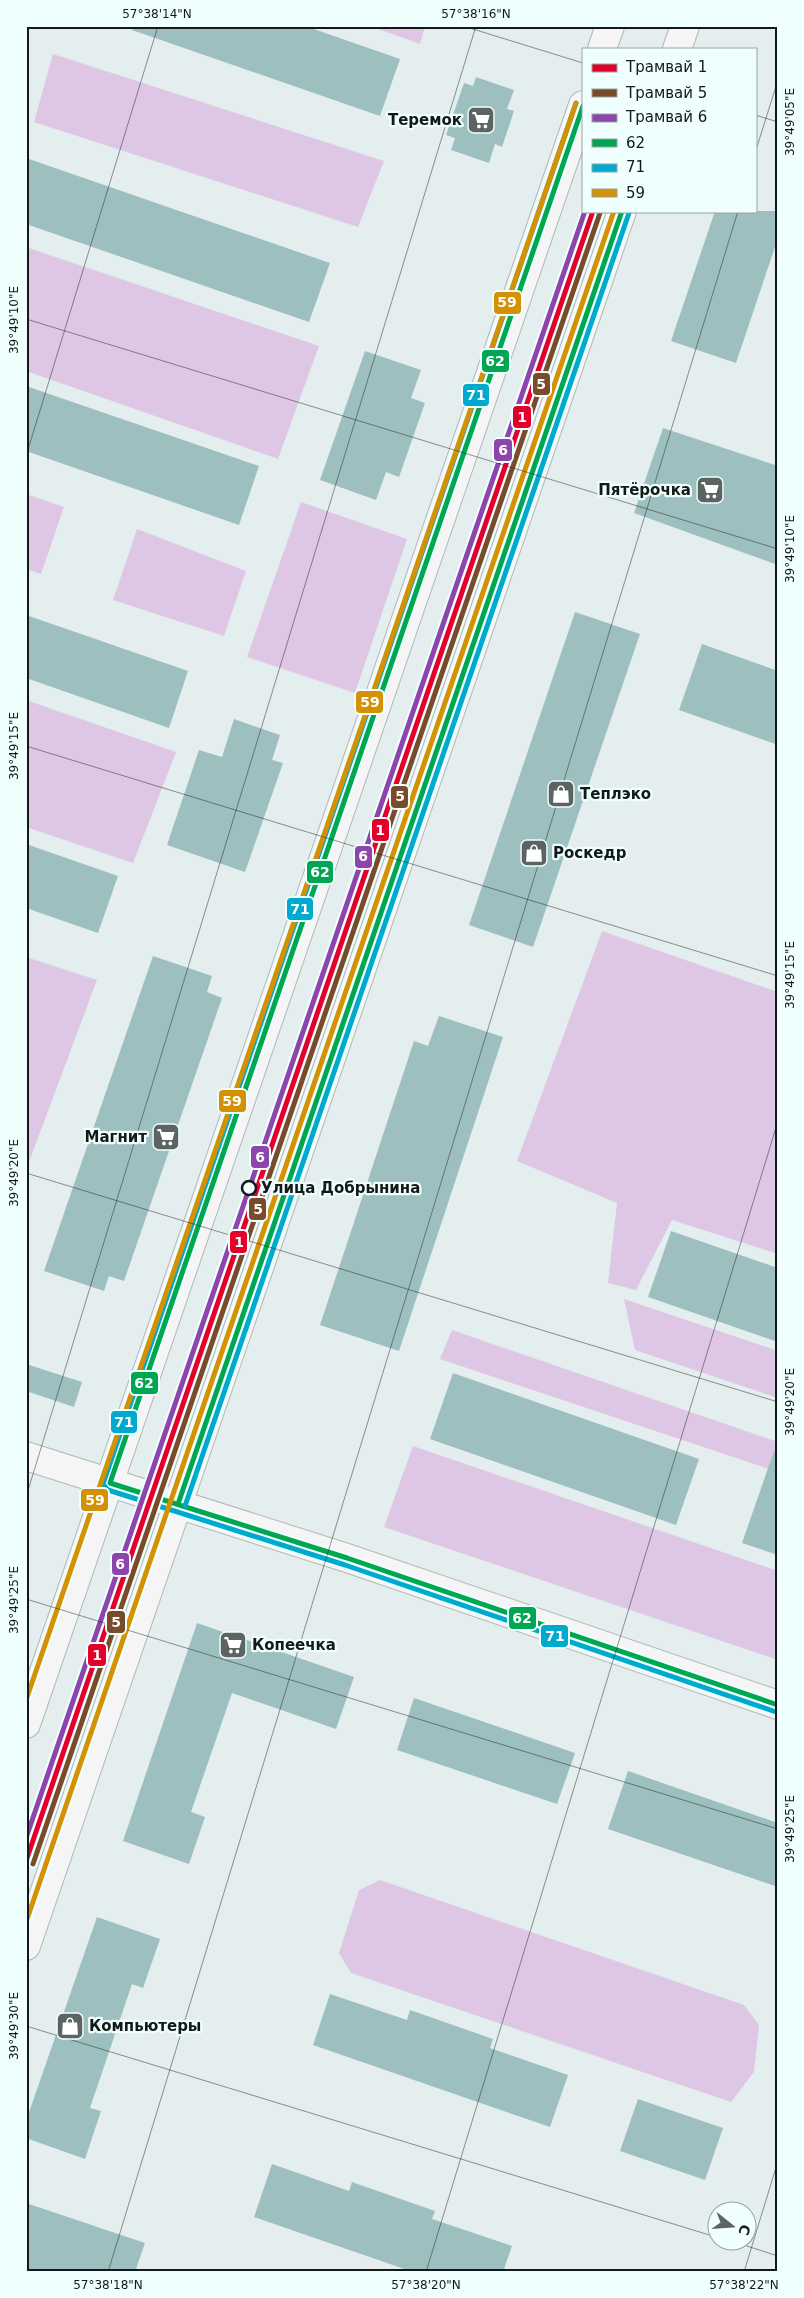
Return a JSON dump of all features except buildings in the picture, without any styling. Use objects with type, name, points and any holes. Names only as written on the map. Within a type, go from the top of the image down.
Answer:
[{"type":"street","points":[[602,48],[610,26]]},
{"type":"street","points":[[677,48],[685,26]]},
{"type":"street","points":[[26,1724],[582,107]]},
{"type":"street","points":[[26,1946],[622,212]]},
{"type":"street","points":[[26,1456],[424,1584],[778,1705]]},
{"type":"shaded area","points":[[370,26],[425,26],[420,44]]},
{"type":"shaded area","points":[[53,54],[384,161],[358,227],[34,122]]},
{"type":"shaded area","points":[[26,247],[319,346],[278,459],[26,371]]},
{"type":"shaded area","points":[[26,494],[64,507],[41,574],[26,569]]},
{"type":"shaded area","points":[[301,502],[407,539],[355,693],[247,657]]},
{"type":"shaded area","points":[[137,529],[246,571],[224,636],[113,600]]},
{"type":"shaded area","points":[[26,700],[176,752],[133,863],[26,827]]},
{"type":"shaded area","points":[[602,931],[778,992],[778,1254],[672,1220],[636,1290],[608,1283],[617,1203],[517,1161]]},
{"type":"shaded area","points":[[26,957],[97,980],[26,1170]]},
{"type":"shaded area","points":[[624,1299],[778,1351],[778,1398],[635,1350]]},
{"type":"shaded area","points":[[452,1330],[778,1442],[778,1472],[440,1359]]},
{"type":"shaded area","points":[[413,1446],[778,1571],[778,1660],[384,1527]]},
{"type":"shaded area","points":[[380,1880],[744,2005],[759,2025],[754,2072],[731,2102],[351,1973],[339,1953],[359,1890]]},
{"type":"tram line","name":"6","points":[[26,1838],[585,212]]},
{"type":"tram line","name":"1","points":[[26,1861],[593,212]]},
{"type":"tram line","name":"5","points":[[33,1864],[600,213]]},
{"type":"transit line","name":"71","points":[[576,103],[103,1484],[108,1490],[345,1565],[776,1712]]},
{"type":"transit line","name":"59","points":[[26,1700],[576,103]]},
{"type":"transit line","name":"62","points":[[582,109],[110,1483],[347,1558],[778,1705]]},
{"type":"transit line","name":"59","points":[[26,1922],[614,212]]},
{"type":"transit line","name":"62","points":[[178,1504],[622,212]]},
{"type":"transit line","name":"71","points":[[185,1506],[629,213]]},
{"type":"place","name":"Теремок","points":[[481,120]]},
{"type":"place","name":"Пятёрочка","points":[[710,490]]},
{"type":"place","name":"Теплэко","points":[[561,794]]},
{"type":"place","name":"Роскедр","points":[[534,853]]},
{"type":"place","name":"Магнит","points":[[166,1137]]},
{"type":"place","name":"Улица Добрынина","points":[[249,1188]]},
{"type":"place","name":"Копеечка","points":[[233,1645]]},
{"type":"place","name":"Компьютеры","points":[[70,2026]]}]
